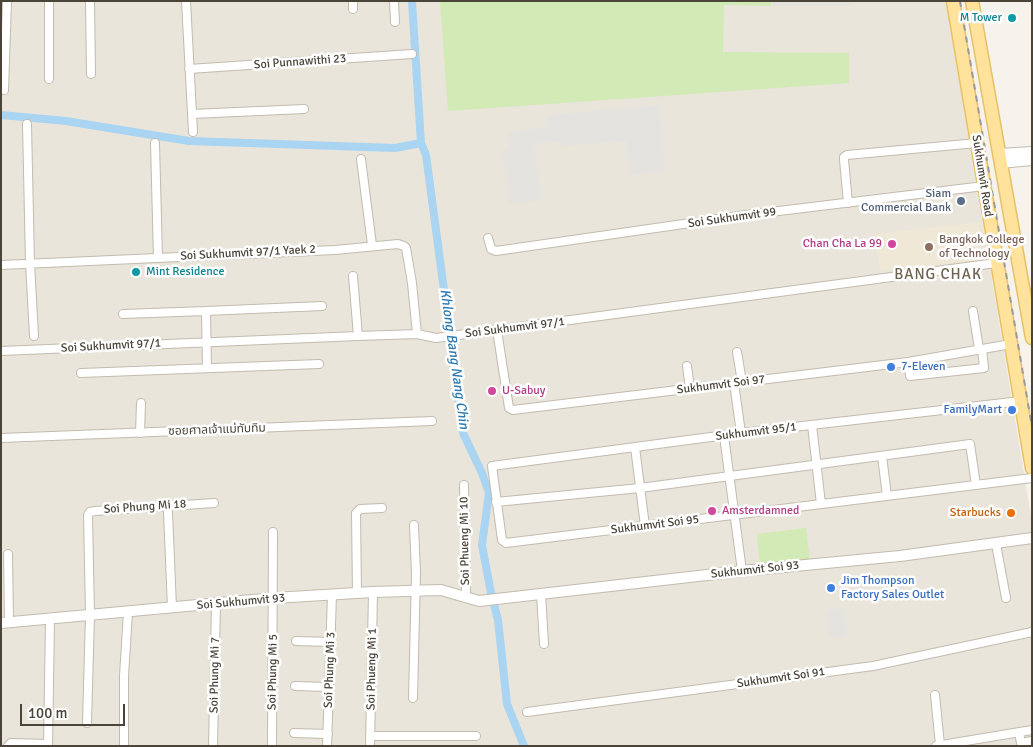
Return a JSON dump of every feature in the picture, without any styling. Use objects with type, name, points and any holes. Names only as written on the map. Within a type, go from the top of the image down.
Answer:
[{"type":"main road","name":"Sukhumvit Road","points":[[953,1],[1032,468]]},
{"type":"main road","name":"Sukhumvit Road","points":[[972,1],[1031,333]]},
{"type":"main road","points":[[979,155],[999,158]]},
{"type":"street","points":[[4,90],[7,1]]},
{"type":"street","points":[[49,79],[50,1]]},
{"type":"street","points":[[90,1],[91,74]]},
{"type":"street","points":[[186,1],[193,132]]},
{"type":"street","points":[[394,1],[396,22]]},
{"type":"street","name":"Soi Punnawithi 23","points":[[189,69],[412,54]]},
{"type":"street","points":[[192,114],[304,109]]},
{"type":"street","points":[[27,124],[30,263],[34,336]]},
{"type":"street","points":[[155,143],[158,258]]},
{"type":"street","points":[[999,158],[1032,152]]},
{"type":"street","points":[[848,202],[844,160],[847,155],[979,155]]},
{"type":"street","points":[[999,158],[1032,160]]},
{"type":"street","points":[[361,159],[372,245]]},
{"type":"street","name":"Soi Sukhumvit 99","points":[[488,238],[491,249],[496,251],[848,202],[984,186]]},
{"type":"street","name":"Soi Sukhumvit 97/1 Yaek 2","points":[[1,265],[335,250],[398,244],[406,248],[412,283],[417,334]]},
{"type":"street","name":"Soi Sukhumvit 97/1","points":[[1,351],[417,334],[436,338],[996,263]]},
{"type":"street","points":[[353,276],[358,336]]},
{"type":"street","points":[[123,314],[322,306]]},
{"type":"street","points":[[206,310],[207,368]]},
{"type":"street","points":[[908,362],[910,376],[984,368],[973,312]]},
{"type":"street","name":"Sukhumvit Soi 97","points":[[497,330],[510,410],[908,362],[1011,344]]},
{"type":"street","points":[[737,352],[741,433]]},
{"type":"street","points":[[82,373],[319,364]]},
{"type":"street","points":[[687,366],[690,389]]},
{"type":"street","name":"Sukhumvit 95/1","points":[[492,466],[741,433],[1021,401]]},
{"type":"street","points":[[140,433],[142,402]]},
{"type":"street","name":"ซอยศาลเจ้าแม่ทับทิม","points":[[1,438],[432,421]]},
{"type":"street","points":[[812,425],[821,504]]},
{"type":"street","points":[[724,436],[742,571]]},
{"type":"street","points":[[496,502],[730,477],[970,444],[976,485]]},
{"type":"street","points":[[635,447],[645,526]]},
{"type":"street","points":[[882,456],[887,496]]},
{"type":"street","name":"Sukhumvit Soi 95","points":[[492,466],[502,540],[506,543],[1032,478]]},
{"type":"street","name":"Soi Phueng Mi 10","points":[[464,485],[466,598]]},
{"type":"street","name":"Soi Phung Mi 18","points":[[90,615],[88,520],[90,512],[214,502]]},
{"type":"street","points":[[358,593],[356,513],[360,509],[382,508]]},
{"type":"street","points":[[168,512],[172,608]]},
{"type":"street","points":[[413,698],[414,525]]},
{"type":"street","name":"Soi Phung Mi 5","points":[[272,746],[273,532]]},
{"type":"street","name":"Sukhumvit Soi 93","points":[[479,601],[742,571],[900,556],[1032,538]]},
{"type":"street","points":[[996,544],[1006,598]]},
{"type":"street","points":[[5,622],[8,554]]},
{"type":"street","name":"Soi Sukhumvit 93","points":[[5,622],[274,598],[415,590],[441,590],[479,601]]},
{"type":"street","name":"Soi Phueng Mi 1","points":[[370,746],[373,592]]},
{"type":"street","name":"Soi Phung Mi 3","points":[[327,746],[332,594]]},
{"type":"street","points":[[541,594],[544,644]]},
{"type":"street","name":"Soi Phung Mi 7","points":[[213,746],[216,604]]},
{"type":"street","points":[[124,746],[124,676],[128,612]]},
{"type":"street","points":[[87,723],[90,615]]},
{"type":"street","points":[[8,746],[11,743],[48,745],[50,619]]},
{"type":"street","name":"Sukhumvit Soi 91","points":[[527,712],[873,666],[1032,632]]},
{"type":"street","points":[[296,641],[330,642]]},
{"type":"street","points":[[295,686],[329,687]]},
{"type":"street","points":[[935,695],[938,745],[970,743],[1032,730]]},
{"type":"street","points":[[1019,732],[1021,744],[1032,741]]},
{"type":"street","points":[[294,733],[328,734]]},
{"type":"street","points":[[370,736],[476,736]]},
{"type":"shaded area","points":[[1,1],[946,1],[1032,522],[1032,746],[1,746]]},
{"type":"shaded area","points":[[772,1],[859,1],[847,6],[772,6]]},
{"type":"shaded area","points":[[660,105],[665,172],[630,175],[626,141],[563,146],[562,143],[557,141],[534,144],[541,200],[510,204],[502,150],[509,149],[507,132],[548,127],[547,115]]},
{"type":"shaded area","name":"Bangkok College of Technology","points":[[979,222],[983,260],[880,271],[875,234]]},
{"type":"shaded area","points":[[843,608],[847,637],[829,638],[826,610]]},
{"type":"green space","points":[[440,1],[771,1],[771,6],[724,5],[723,52],[849,53],[849,83],[448,111]]},
{"type":"green space","points":[[806,528],[810,561],[760,567],[757,534]]},
{"type":"waterway","name":"Khlong Bang Nang Chin","points":[[412,1],[421,143],[426,155],[463,433],[482,473],[489,493],[482,545],[498,620],[507,704],[524,746]]},
{"type":"waterway","points":[[1,115],[66,121],[189,141],[395,148],[421,143]]},
{"type":"railway","points":[[960,1],[1032,427]]},
{"type":"place","name":"M Tower","points":[[1012,18]]},
{"type":"place","name":"Siam Commercial Bank","points":[[961,201]]},
{"type":"place","name":"Chan Cha La 99","points":[[892,244]]},
{"type":"place","name":"Bangkok College of Technology","points":[[929,247]]},
{"type":"place","name":"Mint Residence","points":[[136,272]]},
{"type":"place","name":"7-Eleven","points":[[891,367]]},
{"type":"place","name":"U-Sabuy","points":[[492,391]]},
{"type":"place","name":"FamilyMart","points":[[1012,410]]},
{"type":"place","name":"Amsterdamned","points":[[712,511]]},
{"type":"place","name":"Starbucks","points":[[1011,513]]},
{"type":"place","name":"Jim Thompson Factory Sales Outlet","points":[[831,588]]},
{"type":"district","name":"BANG CHAK","points":[[938,275]]}]
